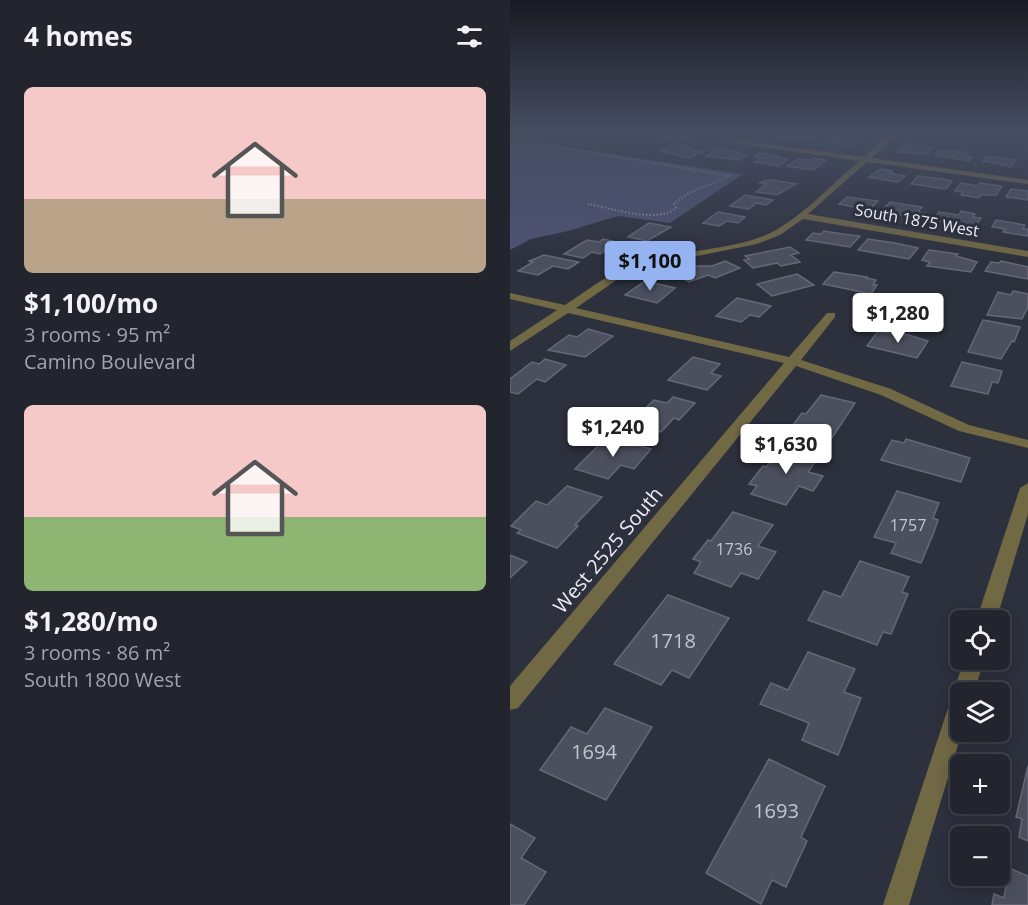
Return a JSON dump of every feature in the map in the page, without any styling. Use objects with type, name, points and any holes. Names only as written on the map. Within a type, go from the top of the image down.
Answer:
[{"type":"street","points":[[510,347],[620,273],[649,262],[754,242],[777,233],[848,176]]},
{"type":"street","points":[[986,176],[1028,182]]},
{"type":"street","name":"South 1875 West","points":[[801,216],[1028,254]]},
{"type":"street","points":[[510,296],[793,361],[886,392],[964,428],[1028,444]]},
{"type":"street","name":"West 2525 South","points":[[510,701],[831,315]]},
{"type":"street","points":[[989,610],[1028,488]]},
{"type":"street","points":[[896,905],[950,735]]},
{"type":"path","points":[[588,204],[662,216],[676,208],[676,201],[682,196],[729,176]]},
{"type":"shaded area","points":[[510,176],[740,176],[670,223],[618,216],[531,239],[510,250]]},
{"type":"building","points":[[870,176],[905,176],[898,182]]},
{"type":"building","points":[[918,176],[952,181],[946,189],[911,184]]},
{"type":"building","points":[[772,180],[796,184],[777,195],[756,192],[766,184],[760,183]]},
{"type":"building","points":[[961,183],[1002,186],[996,195],[981,195],[979,198],[961,195],[963,192],[955,191]]},
{"type":"building","points":[[1011,189],[1028,191],[1028,200],[1006,197]]},
{"type":"building","points":[[745,195],[773,200],[766,205],[756,203],[749,209],[730,206]]},
{"type":"building","points":[[847,197],[878,201],[869,210],[839,204]]},
{"type":"building","points":[[890,202],[922,207],[918,212],[925,213],[921,219],[894,214],[896,212],[883,209]]},
{"type":"building","points":[[961,211],[981,218],[975,227],[932,220],[939,212],[959,215]]},
{"type":"building","points":[[718,212],[745,217],[738,223],[727,221],[719,226],[703,223]]},
{"type":"building","points":[[996,220],[1025,225],[1023,229],[1028,229],[1028,236],[1003,232],[1005,229],[992,227]]},
{"type":"building","points":[[649,223],[671,227],[647,241],[628,237]]},
{"type":"building","points":[[824,231],[860,236],[850,247],[806,240],[813,233],[821,234]]},
{"type":"building","points":[[603,239],[617,242],[600,254],[592,252],[583,258],[564,254],[587,240],[599,242]]},
{"type":"building","points":[[868,239],[918,248],[909,259],[858,250]]},
{"type":"building","points":[[790,247],[799,253],[791,255],[800,262],[781,266],[777,263],[753,268],[744,260],[749,259],[745,256]]},
{"type":"building","points":[[929,250],[958,254],[956,256],[977,262],[971,272],[927,266],[930,262],[922,260]]},
{"type":"building","points":[[544,255],[579,262],[568,269],[553,266],[538,275],[518,271],[533,262],[529,261]]},
{"type":"building","points":[[725,261],[740,268],[715,278],[708,275],[689,282],[674,274],[696,266],[712,266]]},
{"type":"building","points":[[1001,261],[1028,267],[1028,279],[985,271],[991,262]]},
{"type":"building","points":[[834,272],[867,277],[876,280],[873,285],[877,285],[871,294],[823,284]]},
{"type":"building","points":[[797,274],[814,285],[772,296],[757,284]]},
{"type":"building","points":[[645,281],[675,288],[657,303],[625,295]]},
{"type":"building","points":[[1013,291],[1028,294],[1028,307],[1022,319],[987,315],[998,292],[1011,295]]},
{"type":"building","points":[[897,294],[929,295],[932,313],[911,312],[912,319],[890,318],[889,304],[898,305]]},
{"type":"building","points":[[737,298],[771,306],[759,317],[750,315],[741,322],[716,316]]},
{"type":"building","points":[[983,320],[1020,327],[1014,342],[1012,341],[1001,359],[968,352]]},
{"type":"building","points":[[588,329],[613,336],[585,357],[548,350],[569,335],[577,337]]},
{"type":"building","points":[[878,331],[904,336],[905,334],[928,341],[917,358],[867,346]]},
{"type":"building","points":[[693,357],[720,364],[711,373],[721,376],[707,390],[668,380]]},
{"type":"building","points":[[545,359],[566,365],[545,382],[537,379],[518,394],[510,392],[510,379],[532,362],[539,364]]},
{"type":"building","points":[[962,362],[1002,371],[998,383],[992,382],[988,394],[951,386]]},
{"type":"building","points":[[821,395],[855,403],[828,444],[795,435],[800,428],[792,426],[802,413],[806,414]]},
{"type":"building","points":[[673,397],[695,403],[679,420],[674,418],[661,432],[630,423],[654,400],[667,403]]},
{"type":"building","points":[[607,437],[651,449],[634,469],[621,465],[608,479],[575,469]]},
{"type":"building","points":[[906,439],[970,458],[961,482],[881,460],[892,440],[904,443]]},
{"type":"building","points":[[784,444],[820,454],[808,472],[823,476],[813,491],[799,486],[786,505],[751,494],[757,486],[749,484]]},
{"type":"building","points":[[567,486],[602,497],[557,548],[517,533],[521,530],[511,526],[536,501],[547,505]]},
{"type":"building","points":[[897,491],[939,503],[933,518],[938,520],[921,563],[891,553],[896,543],[874,537]]},
{"type":"building","points":[[733,512],[773,525],[758,546],[776,552],[758,579],[741,573],[731,587],[694,573],[701,562],[693,559],[708,540],[711,541]]},
{"type":"building","points":[[510,555],[527,562],[510,578]]},
{"type":"building","points":[[860,561],[909,577],[902,592],[908,594],[891,634],[883,632],[877,645],[808,620],[824,591],[841,597]]},
{"type":"building","points":[[668,595],[729,618],[689,678],[672,670],[661,685],[614,664]]},
{"type":"building","points":[[808,652],[855,669],[844,692],[861,698],[838,755],[802,740],[809,723],[760,704],[771,683],[788,690]]},
{"type":"building","points":[[605,708],[652,727],[606,800],[540,770],[571,727],[587,734]]},
{"type":"building","points":[[769,759],[825,786],[801,837],[807,841],[786,887],[772,880],[761,904],[706,873]]},
{"type":"building","points":[[1028,766],[1028,841],[1019,837],[1022,819],[1016,817]]},
{"type":"building","points":[[510,824],[535,838],[521,858],[546,872],[524,905],[510,905]]},
{"type":"building","points":[[1010,868],[1028,876],[1028,905],[992,905],[994,894],[1004,898],[1006,886],[1010,886]]}]
